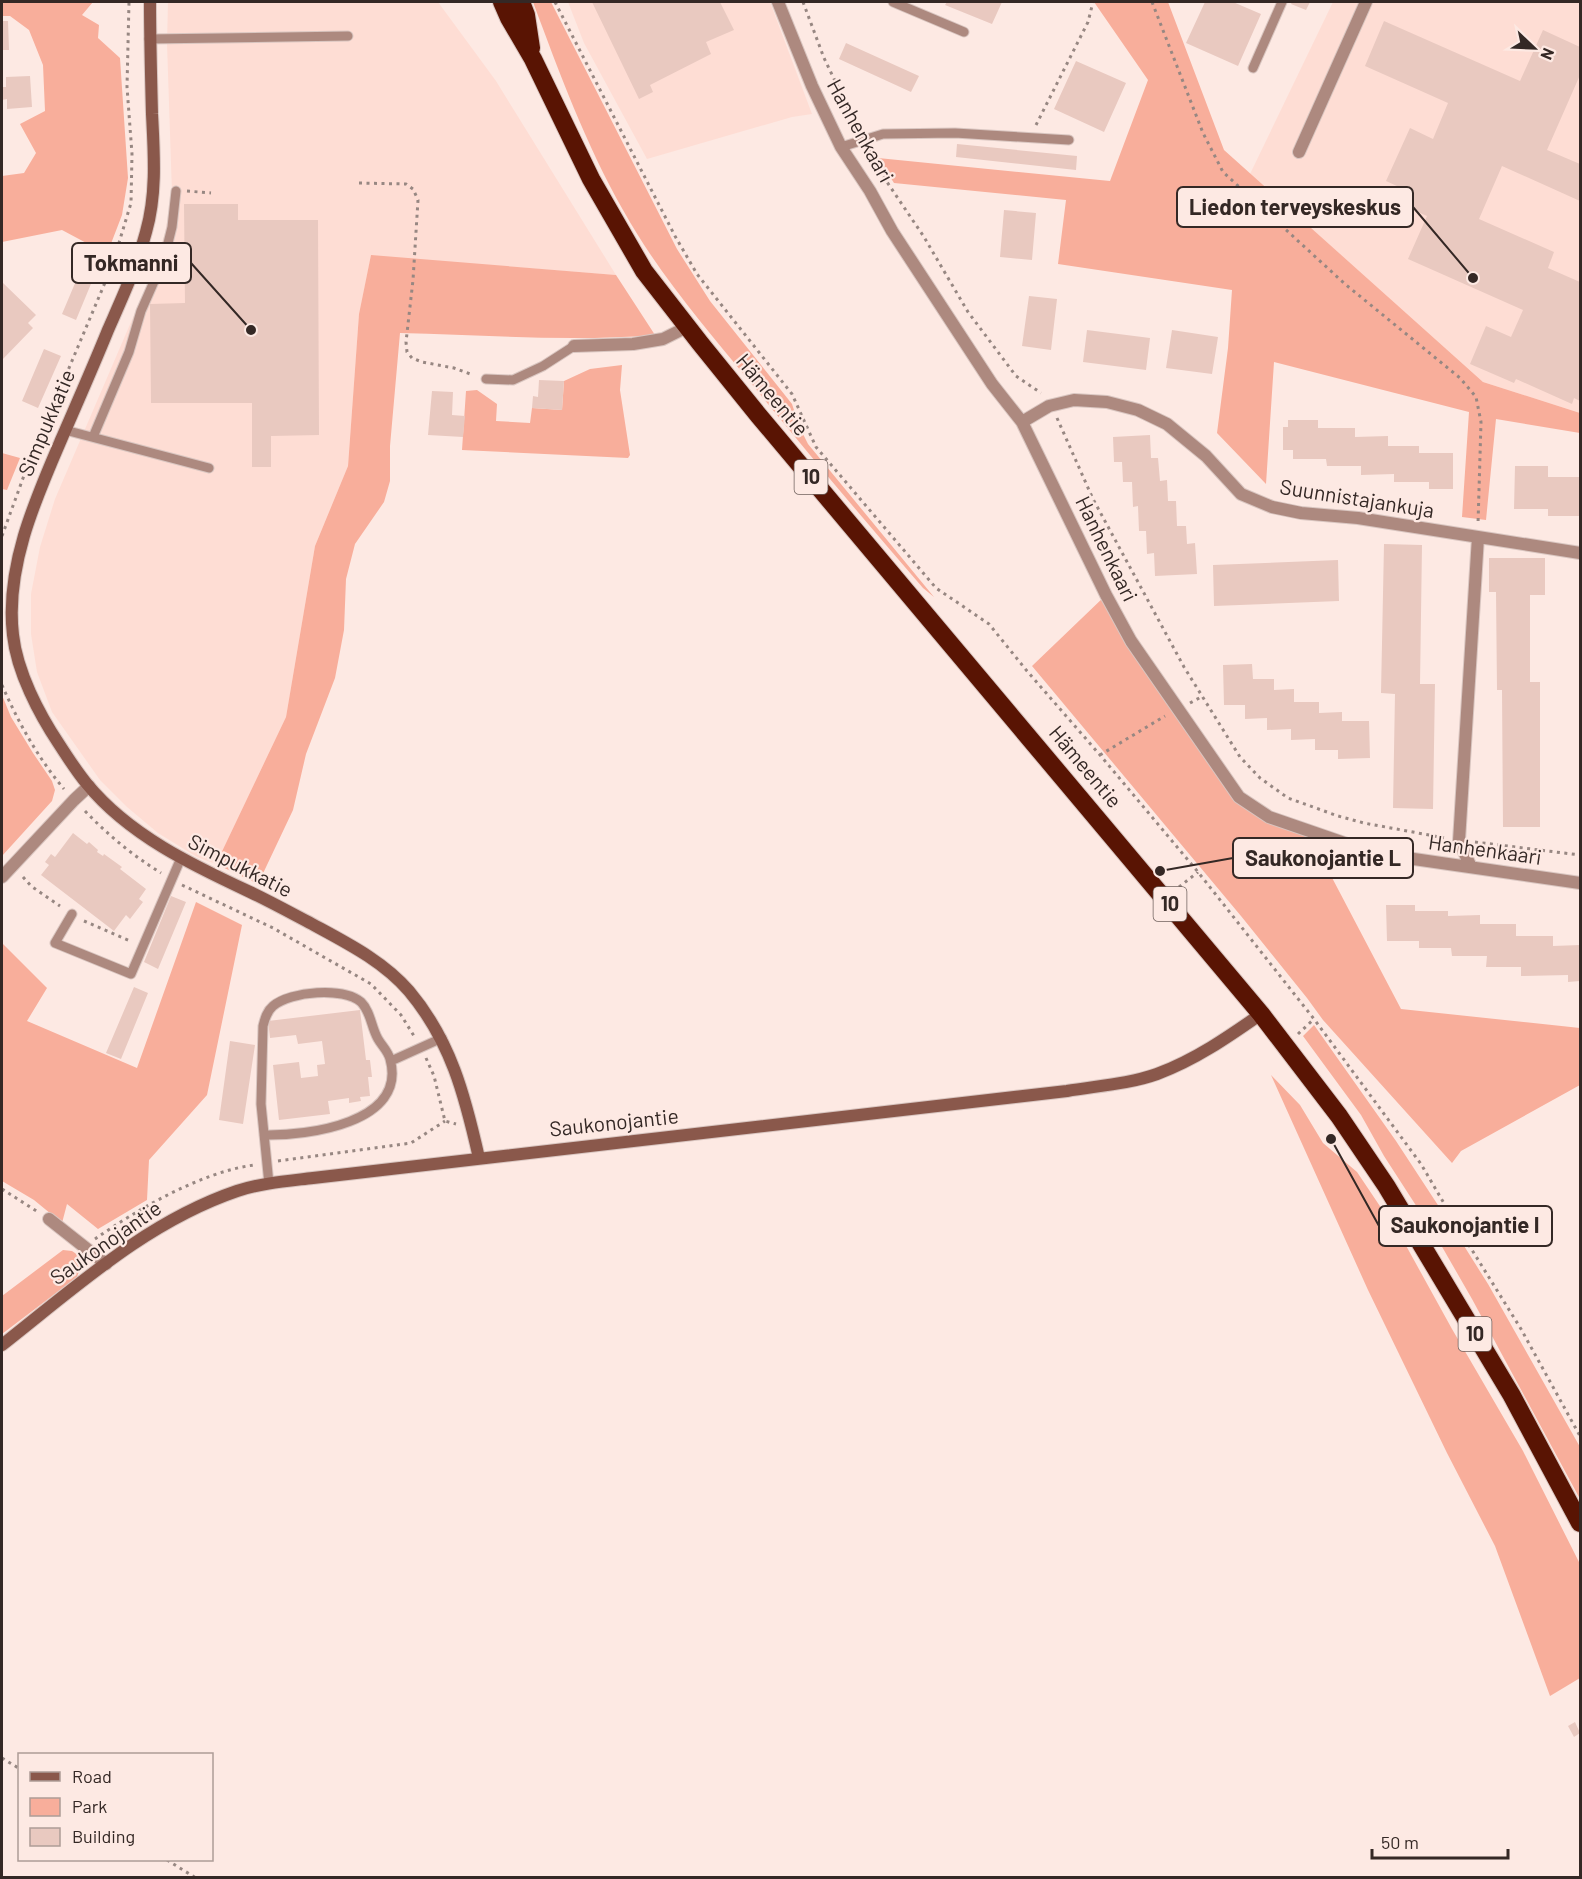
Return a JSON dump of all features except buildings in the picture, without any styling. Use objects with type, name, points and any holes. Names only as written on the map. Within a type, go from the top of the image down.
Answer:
[{"type":"highway","name":"Hämeentie","points":[[502,2],[591,179],[644,271],[759,416],[1261,1014],[1339,1116],[1387,1187],[1511,1394],[1581,1522]]},
{"type":"highway","name":"Hämeentie","points":[[521,2],[526,15],[532,59]]},
{"type":"street","name":"Simpukkatie","points":[[150,2],[154,189],[148,229],[133,274],[38,493],[22,543],[13,589],[13,636],[23,673],[44,721],[89,786],[120,817],[181,858],[370,956],[410,992],[442,1038],[455,1071],[479,1158]]},
{"type":"street","name":"Hanhenkaari","points":[[778,2],[812,86],[841,147],[870,191],[892,231],[992,384],[1022,423],[1131,641],[1239,797],[1269,817],[1356,847],[1400,857],[1581,883]]},
{"type":"street","points":[[1299,152],[1366,2]]},
{"type":"street","points":[[574,346],[633,344],[663,339],[687,327]]},
{"type":"street","name":"Suunnistajankuja","points":[[1022,423],[1049,406],[1074,400],[1107,402],[1138,410],[1167,424],[1206,456],[1241,494],[1272,507],[1581,553]]},
{"type":"street","points":[[1471,867],[1459,841],[1478,537]]},
{"type":"street","points":[[2,877],[89,786]]},
{"type":"street","name":"Saukonojantie","points":[[2,1345],[146,1234],[184,1212],[238,1191],[269,1184],[479,1158],[1067,1091],[1130,1081],[1157,1074],[1184,1062],[1217,1045],[1261,1014]]},
{"type":"street","points":[[50,1219],[106,1264]]},
{"type":"lane","points":[[893,2],[964,32]]},
{"type":"lane","points":[[1253,68],[1282,2]]},
{"type":"lane","points":[[149,39],[348,36]]},
{"type":"lane","points":[[841,147],[883,134],[955,133],[1069,140]]},
{"type":"lane","points":[[93,438],[129,352],[141,311],[164,259],[172,227],[176,190]]},
{"type":"lane","points":[[486,379],[513,380],[543,366],[574,346]]},
{"type":"lane","points":[[65,430],[209,468]]},
{"type":"lane","points":[[72,915],[55,944],[131,975],[181,858]]},
{"type":"lane","points":[[264,1135],[303,1132],[349,1122],[372,1111],[386,1095],[391,1078],[389,1054],[378,1039],[368,1013],[355,998],[320,992],[303,994],[280,1001],[271,1007],[266,1016],[263,1026],[261,1104],[264,1135],[269,1184]]},
{"type":"lane","points":[[391,1061],[442,1038]]},
{"type":"path","points":[[2,536],[26,470],[112,266],[131,203],[132,154],[127,87],[129,2]]},
{"type":"path","points":[[555,2],[697,274],[792,394],[816,447],[936,588],[989,624],[1198,872],[1314,1019],[1421,1164],[1521,1329],[1581,1436]]},
{"type":"path","points":[[803,2],[824,58],[863,139],[887,182],[924,237],[969,312],[1016,376],[1044,394],[1061,424],[1093,500],[1184,667],[1240,757],[1260,778],[1288,798],[1338,816],[1459,841],[1581,855]]},
{"type":"path","points":[[1030,138],[1088,22],[1094,2]]},
{"type":"path","points":[[1152,2],[1203,133],[1222,172],[1345,284],[1460,378],[1476,397],[1481,422],[1478,537]]},
{"type":"path","points":[[359,183],[406,184],[413,189],[418,200],[413,280],[405,342],[407,352],[412,358],[422,363],[454,368],[486,379]]},
{"type":"path","points":[[2,685],[15,715],[52,774],[107,834],[139,859],[171,879],[273,928],[370,984],[401,1015],[422,1048],[434,1076],[445,1121],[472,1130]]},
{"type":"path","points":[[1100,755],[1203,696]]},
{"type":"path","points":[[1173,882],[1179,888],[1198,872]]},
{"type":"path","points":[[2,1189],[50,1219]]},
{"type":"path","points":[[2,1758],[18,1768]]},
{"type":"path","points":[[169,1861],[196,1878]]},
{"type":"shaded area","points":[[168,2],[438,2],[496,81],[616,275],[371,256],[359,314],[348,466],[315,546],[286,717],[216,864],[197,857],[158,833],[100,780],[52,712],[37,672],[31,634],[31,594],[40,547],[55,499],[149,280],[165,233],[172,193],[167,43]]},
{"type":"shaded area","points":[[568,2],[770,2],[812,114],[792,117],[647,159],[584,43]]},
{"type":"shaded area","points":[[1333,2],[1580,2],[1580,413],[1483,382],[1250,174]]},
{"type":"green space","points":[[2,2],[93,2],[82,15],[99,25],[98,38],[120,58],[128,178],[122,215],[107,254],[62,230],[2,242],[2,176],[24,173],[36,153],[20,124],[45,111],[43,65],[29,30],[10,16],[2,16]]},
{"type":"green space","points":[[533,2],[551,2],[677,249],[710,301],[792,404],[808,444],[934,597],[923,588],[793,434],[699,320],[651,256],[623,210],[597,160],[563,81]]},
{"type":"green space","points":[[1094,2],[1168,2],[1224,150],[1483,382],[1580,413],[1580,433],[1496,419],[1486,520],[1462,517],[1469,412],[1274,362],[1266,484],[1217,433],[1228,348],[1232,290],[1058,264],[1066,200],[894,183],[878,158],[1110,181],[1148,80]]},
{"type":"green space","points":[[371,255],[616,275],[655,335],[560,338],[400,333],[390,446],[390,481],[384,502],[355,544],[346,579],[344,630],[335,678],[306,754],[293,810],[258,884],[216,864],[286,717],[315,546],[348,466],[359,314]]},
{"type":"green space","points":[[622,365],[620,390],[630,455],[628,458],[462,450],[466,391],[477,390],[497,404],[496,421],[530,423],[532,408],[562,410],[564,381],[590,369]]},
{"type":"green space","points":[[2,453],[20,458],[7,490],[2,489]]},
{"type":"green space","points":[[1106,595],[1239,797],[1308,832],[1401,1009],[1580,1028],[1580,1085],[1461,1151],[1452,1163],[1323,1020],[1241,916],[1032,666]]},
{"type":"green space","points":[[2,695],[11,717],[52,781],[55,790],[52,801],[2,856]]},
{"type":"green space","points":[[196,902],[242,925],[207,1095],[149,1160],[147,1200],[98,1229],[67,1204],[62,1223],[34,1200],[2,1181],[2,943],[47,988],[27,1021],[137,1068]]},
{"type":"green space","points":[[1314,1025],[1396,1141],[1449,1222],[1488,1284],[1580,1447],[1580,1499],[1437,1238],[1384,1156],[1361,1115],[1303,1036]]},
{"type":"green space","points":[[1271,1075],[1300,1105],[1323,1143],[1357,1172],[1404,1242],[1523,1451],[1580,1564],[1580,1678],[1550,1696],[1495,1546],[1368,1290]]},
{"type":"green space","points":[[63,1250],[72,1251],[81,1257],[77,1277],[2,1334],[2,1296]]},
{"type":"place","name":"Liedon terveyskeskus","points":[[1473,278]]},
{"type":"place","name":"Tokmanni","points":[[251,330]]},
{"type":"place","name":"Saukonojantie L","points":[[1160,871]]},
{"type":"place","name":"Saukonojantie I","points":[[1331,1139]]}]
